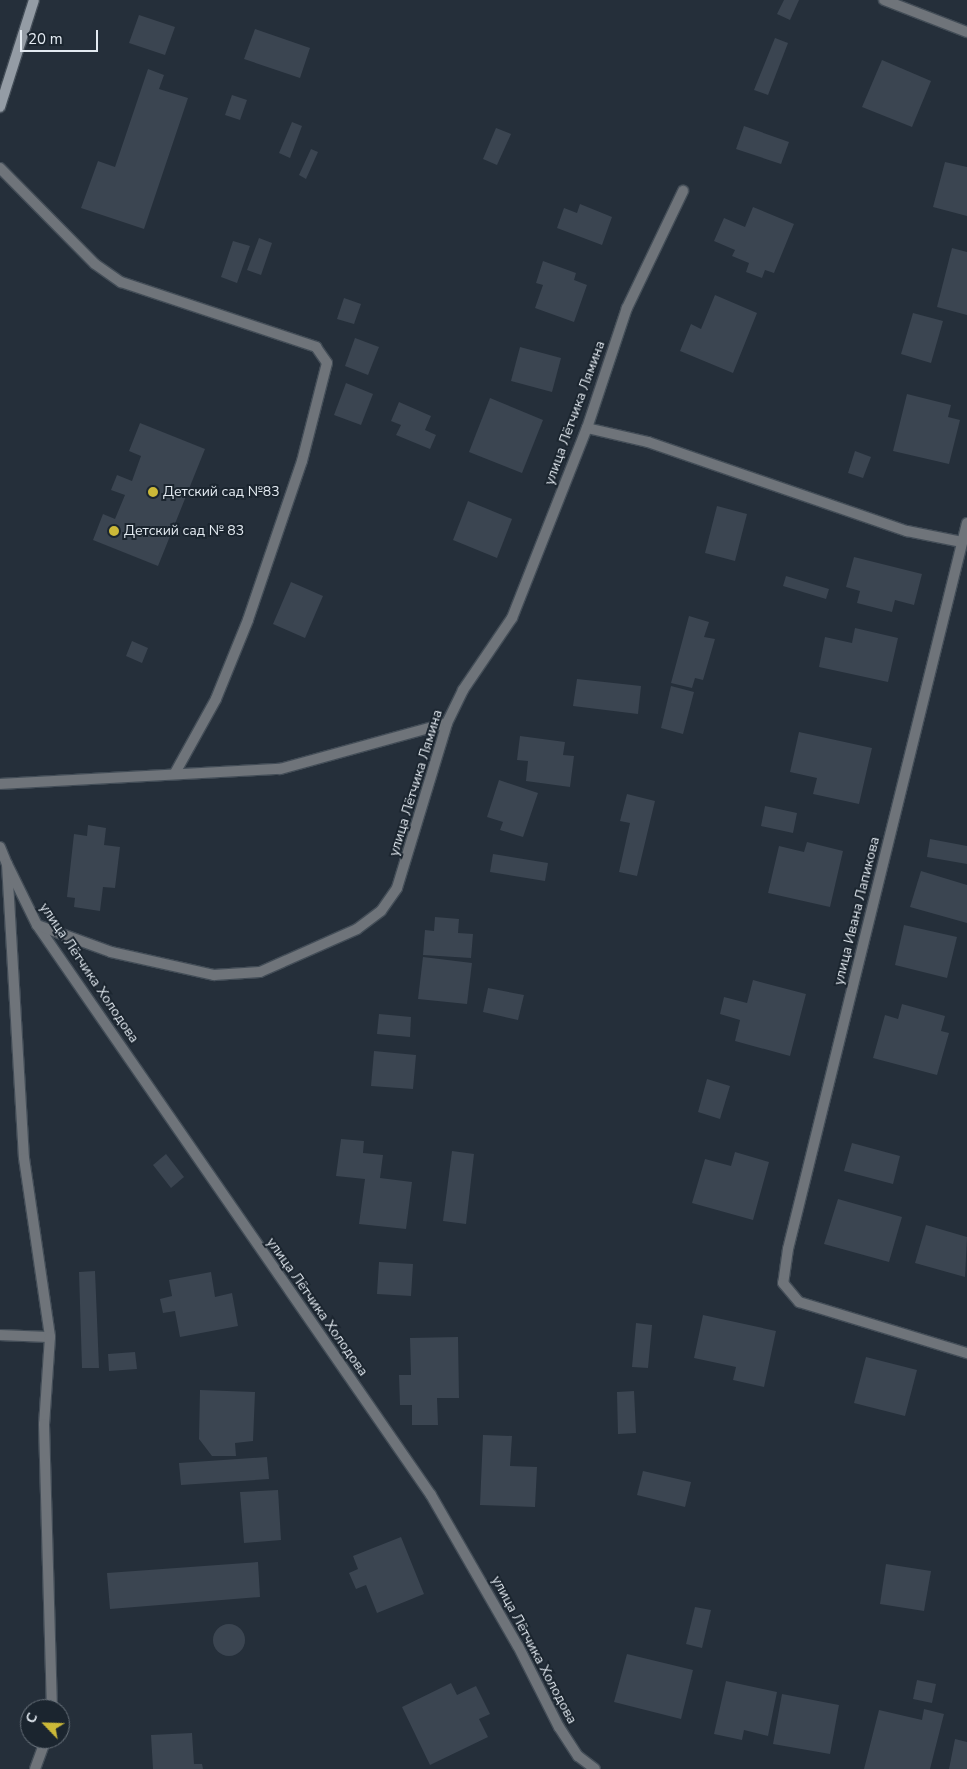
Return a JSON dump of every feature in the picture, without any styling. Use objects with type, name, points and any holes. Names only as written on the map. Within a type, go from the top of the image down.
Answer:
[{"type":"street","points":[[0,107],[34,0]]},
{"type":"street","points":[[884,0],[967,32]]},
{"type":"street","points":[[0,85],[9,77]]},
{"type":"street","points":[[0,168],[95,264],[121,282],[316,347],[327,363],[302,460],[248,620],[216,699],[175,773]]},
{"type":"street","name":"улица Лётчика Лямина","points":[[36,925],[111,952],[214,975],[260,972],[356,929],[382,911],[397,888],[446,723],[462,690],[512,618],[587,428],[627,308],[683,191]]},
{"type":"street","points":[[587,428],[657,444],[907,531],[962,542]]},
{"type":"street","name":"улица Ивана Лапикова","points":[[967,523],[788,1249],[784,1283],[799,1302],[967,1353]]},
{"type":"street","points":[[0,784],[175,773],[280,770],[446,723]]},
{"type":"street","name":"улица Лётчика Холодова","points":[[0,847],[36,925],[431,1495],[518,1646],[558,1728],[578,1756],[595,1769]]},
{"type":"street","points":[[7,864],[24,1158],[50,1337],[44,1424],[52,1699]]},
{"type":"street","points":[[0,1335],[50,1337]]},
{"type":"street","points":[[35,1769],[42,1749]]},
{"type":"building","points":[[784,0],[799,0],[790,20],[777,14]]},
{"type":"building","points":[[139,15],[175,27],[165,55],[129,43]]},
{"type":"building","points":[[255,29],[310,48],[300,78],[244,59]]},
{"type":"building","points":[[775,38],[788,43],[768,95],[754,90]]},
{"type":"building","points":[[882,60],[931,81],[912,127],[862,107]]},
{"type":"building","points":[[148,69],[164,75],[159,89],[188,98],[144,229],[81,208],[98,161],[115,167]]},
{"type":"building","points":[[232,95],[247,100],[240,120],[225,115]]},
{"type":"building","points":[[292,122],[302,126],[290,158],[279,153]]},
{"type":"building","points":[[744,126],[789,142],[781,164],[736,149]]},
{"type":"building","points":[[496,128],[511,134],[497,165],[483,159]]},
{"type":"building","points":[[311,149],[318,152],[306,179],[299,175]]},
{"type":"building","points":[[945,162],[967,167],[967,216],[933,207]]},
{"type":"building","points":[[580,204],[612,217],[602,245],[557,228],[564,208],[577,213]]},
{"type":"building","points":[[753,207],[794,224],[774,273],[765,270],[762,278],[746,272],[749,263],[732,256],[735,250],[714,241],[724,218],[745,227]]},
{"type":"building","points":[[259,238],[272,243],[261,275],[247,270]]},
{"type":"building","points":[[233,241],[250,246],[237,283],[221,277]]},
{"type":"building","points":[[952,248],[967,252],[967,315],[937,307]]},
{"type":"building","points":[[543,261],[576,273],[574,280],[587,285],[574,322],[535,308],[543,285],[536,283]]},
{"type":"building","points":[[715,295],[757,313],[733,373],[680,351],[691,324],[701,329]]},
{"type":"building","points":[[344,298],[361,304],[354,324],[337,319]]},
{"type":"building","points":[[913,313],[943,321],[931,363],[901,354]]},
{"type":"building","points":[[355,338],[379,347],[368,375],[345,366]]},
{"type":"building","points":[[520,347],[561,358],[552,392],[511,381]]},
{"type":"building","points":[[346,383],[373,394],[361,425],[334,415]]},
{"type":"building","points":[[907,394],[951,405],[948,417],[960,420],[949,464],[893,451]]},
{"type":"building","points":[[490,398],[543,420],[522,473],[469,452]]},
{"type":"building","points":[[399,402],[431,416],[425,430],[436,435],[430,449],[396,435],[401,425],[391,421]]},
{"type":"building","name":"Детский сад №83","points":[[140,423],[205,449],[158,566],[93,540],[103,514],[115,519],[125,495],[111,490],[117,475],[132,481],[141,456],[129,451]]},
{"type":"building","points":[[855,451],[871,457],[863,478],[848,473]]},
{"type":"building","points":[[468,501],[512,519],[497,558],[453,540]]},
{"type":"building","points":[[717,506],[747,514],[735,561],[705,553]]},
{"type":"building","points":[[854,557],[922,574],[914,605],[895,600],[892,612],[857,603],[860,591],[846,587]]},
{"type":"building","points":[[786,576],[829,589],[826,599],[783,586]]},
{"type":"building","points":[[291,582],[323,596],[305,638],[273,624]]},
{"type":"building","points":[[689,616],[709,622],[704,637],[715,639],[703,680],[695,678],[692,688],[671,683]]},
{"type":"building","points":[[855,628],[898,638],[888,682],[819,667],[825,637],[852,643]]},
{"type":"building","points":[[132,641],[148,648],[142,663],[126,656]]},
{"type":"building","points":[[577,679],[641,686],[638,714],[573,706]]},
{"type":"building","points":[[671,686],[694,692],[683,734],[661,728]]},
{"type":"building","points":[[799,732],[872,748],[859,804],[813,794],[817,778],[790,772]]},
{"type":"building","points":[[520,736],[565,742],[563,755],[574,756],[570,787],[526,781],[528,761],[517,760]]},
{"type":"building","points":[[499,780],[538,793],[523,837],[500,830],[503,822],[487,817]]},
{"type":"building","points":[[627,794],[655,801],[637,876],[619,872],[630,823],[620,821]]},
{"type":"building","points":[[765,806],[797,813],[793,833],[761,826]]},
{"type":"building","points":[[88,825],[106,828],[104,845],[120,847],[115,888],[103,887],[100,911],[74,907],[75,898],[67,897],[74,834],[87,836]]},
{"type":"building","points":[[930,839],[967,846],[967,864],[927,857]]},
{"type":"building","points":[[807,842],[843,851],[830,907],[768,893],[779,846],[804,852]]},
{"type":"building","points":[[493,854],[548,863],[545,881],[490,872]]},
{"type":"building","points":[[921,871],[967,885],[967,923],[910,907]]},
{"type":"building","points":[[435,917],[459,919],[458,933],[473,934],[471,958],[423,955],[425,930],[434,931]]},
{"type":"building","points":[[904,925],[957,937],[947,978],[895,965]]},
{"type":"building","points":[[423,957],[472,963],[467,1004],[418,999]]},
{"type":"building","points":[[753,980],[806,994],[790,1056],[735,1041],[740,1020],[720,1014],[724,997],[747,1003]]},
{"type":"building","points":[[488,988],[524,995],[518,1020],[483,1012]]},
{"type":"building","points":[[902,1004],[945,1016],[941,1031],[949,1033],[937,1075],[873,1058],[885,1015],[898,1019]]},
{"type":"building","points":[[379,1014],[411,1017],[410,1037],[377,1034]]},
{"type":"building","points":[[374,1051],[416,1055],[413,1089],[371,1086]]},
{"type":"building","points":[[707,1079],[730,1086],[720,1119],[698,1112]]},
{"type":"building","points":[[341,1139],[364,1141],[363,1153],[383,1155],[380,1178],[412,1182],[406,1229],[359,1224],[365,1179],[336,1176]]},
{"type":"building","points":[[852,1143],[900,1156],[893,1184],[844,1171]]},
{"type":"building","points":[[452,1151],[474,1154],[466,1224],[443,1221]]},
{"type":"building","points":[[735,1152],[769,1162],[753,1220],[692,1203],[705,1159],[731,1166]]},
{"type":"building","points":[[166,1154],[184,1177],[171,1188],[153,1165]]},
{"type":"building","points":[[838,1199],[902,1217],[889,1262],[824,1244]]},
{"type":"building","points":[[926,1225],[967,1237],[965,1277],[915,1263]]},
{"type":"building","points":[[379,1262],[413,1264],[411,1296],[377,1294]]},
{"type":"building","points":[[95,1271],[99,1368],[82,1368],[79,1272]]},
{"type":"building","points":[[211,1272],[215,1297],[232,1293],[238,1326],[180,1337],[175,1311],[163,1313],[160,1299],[172,1296],[169,1280]]},
{"type":"building","points":[[703,1315],[776,1331],[764,1387],[733,1380],[736,1367],[694,1358]]},
{"type":"building","points":[[636,1323],[652,1325],[648,1368],[632,1367]]},
{"type":"building","points":[[458,1337],[459,1398],[437,1398],[438,1425],[412,1425],[412,1405],[400,1405],[399,1375],[411,1375],[410,1338]]},
{"type":"building","points":[[135,1352],[137,1369],[109,1371],[108,1354]]},
{"type":"building","points":[[866,1357],[917,1370],[905,1416],[854,1403]]},
{"type":"building","points":[[200,1390],[255,1392],[253,1441],[235,1443],[236,1456],[212,1456],[199,1439]]},
{"type":"building","points":[[634,1391],[636,1433],[618,1434],[617,1392]]},
{"type":"building","points":[[483,1435],[512,1436],[510,1466],[537,1467],[535,1507],[480,1505]]},
{"type":"building","points":[[267,1457],[269,1479],[181,1485],[179,1463]]},
{"type":"building","points":[[643,1471],[691,1482],[685,1507],[637,1495]]},
{"type":"building","points":[[278,1490],[281,1540],[244,1543],[240,1492]]},
{"type":"building","points":[[401,1537],[424,1594],[377,1613],[366,1585],[356,1589],[349,1573],[358,1569],[353,1556]]},
{"type":"building","points":[[258,1562],[260,1597],[110,1609],[107,1573]]},
{"type":"building","points":[[886,1564],[931,1571],[924,1611],[880,1604]]},
{"type":"building","points":[[695,1607],[711,1610],[702,1648],[686,1644]]},
{"type":"building","points":[[229,1624],[240,1629],[245,1640],[240,1651],[229,1656],[218,1651],[213,1640],[218,1629]]},
{"type":"building","points":[[627,1654],[693,1670],[681,1719],[614,1702]]},
{"type":"building","points":[[917,1680],[936,1684],[932,1703],[913,1699]]},
{"type":"building","points":[[726,1681],[777,1692],[768,1736],[744,1730],[742,1740],[714,1734]]},
{"type":"building","points":[[451,1683],[457,1695],[476,1686],[490,1714],[479,1719],[488,1737],[430,1765],[402,1707]]},
{"type":"building","points":[[782,1694],[839,1705],[830,1754],[773,1744]]},
{"type":"building","points":[[924,1709],[944,1714],[930,1769],[864,1769],[879,1710],[922,1720]]},
{"type":"building","points":[[192,1733],[194,1764],[202,1764],[203,1769],[153,1769],[151,1735]]},
{"type":"building","points":[[955,1739],[967,1742],[967,1769],[949,1769]]},
{"type":"place","name":"Детский сад №83","points":[[153,492]]},
{"type":"place","name":"Детский сад № 83","points":[[114,531]]}]
